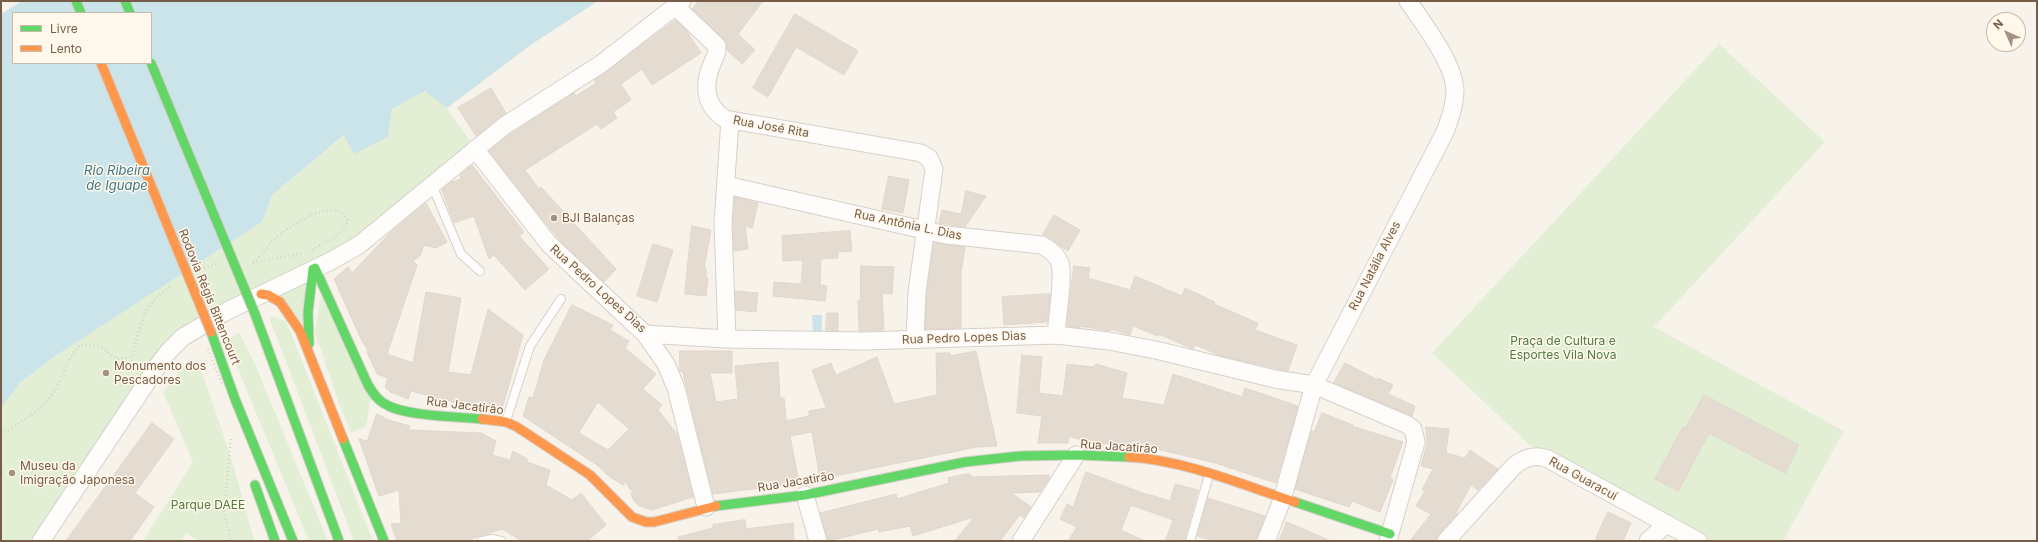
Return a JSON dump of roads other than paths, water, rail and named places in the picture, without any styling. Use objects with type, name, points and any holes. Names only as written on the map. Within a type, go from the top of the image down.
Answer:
[{"type":"main road","points":[[76,1],[80,12]]},
{"type":"main road","points":[[125,1],[130,12]]},
{"type":"main road","name":"Rodovia Régis Bittencourt","points":[[101,64],[211,332],[235,398],[293,541]]},
{"type":"main road","points":[[151,64],[255,314],[339,541]]},
{"type":"main road","points":[[310,356],[308,319],[314,268]]},
{"type":"main road","name":"Rua Jacatirão","points":[[314,268],[368,385],[381,402],[404,411],[506,422],[590,475],[625,511],[638,520],[654,522],[706,507],[805,495],[981,459],[1020,456],[1076,456],[1140,458],[1209,474],[1389,538]]},
{"type":"main road","points":[[261,294],[273,297],[283,307],[300,331],[384,541]]},
{"type":"main road","points":[[235,398],[242,440]]},
{"type":"main road","points":[[252,477],[275,541]]},
{"type":"street","name":"Rua Natália Alves","points":[[1266,541],[1282,500],[1314,385],[1444,132],[1453,110],[1455,89],[1447,64],[1433,36],[1408,1]]},
{"type":"street","name":"Rua José Rita","points":[[679,4],[717,46],[718,50],[707,78],[706,93],[718,113],[730,120],[921,154],[929,158],[934,169],[924,230]]},
{"type":"street","points":[[41,541],[168,352],[184,337],[225,312],[360,245],[504,126],[608,59],[679,4]]},
{"type":"street","points":[[727,339],[723,223],[730,120]]},
{"type":"street","name":"Rua Pedro Lopes Dias","points":[[475,149],[549,244],[645,334],[727,339],[864,341],[1056,335],[1109,341],[1275,379],[1314,385],[1406,424],[1415,433],[1416,442],[1389,538]]},
{"type":"street","name":"Rua Antônia L. Dias","points":[[726,185],[946,235],[1034,243],[1049,249],[1060,262],[1056,335]]},
{"type":"street","points":[[915,339],[917,292],[924,230]]},
{"type":"street","points":[[645,334],[666,364],[676,388],[706,507]]},
{"type":"street","points":[[1021,541],[1076,456]]},
{"type":"street","name":"Rua Guaracuí","points":[[1446,541],[1514,466],[1523,459],[1534,456],[1548,459],[1698,541]]},
{"type":"street","points":[[805,495],[818,541]]},
{"type":"street","points":[[1648,541],[1666,524]]},
{"type":"lane","points":[[432,185],[461,254],[480,271]]},
{"type":"lane","points":[[506,422],[530,346],[561,299]]},
{"type":"lane","points":[[1190,541],[1209,474]]},
{"type":"lane","points":[[482,541],[492,539],[501,541]]},
{"type":"water","name":"Rio Ribeira de Iguape","points":[[22,1],[598,1],[532,44],[447,108],[425,91],[392,109],[388,137],[354,154],[344,135],[272,195],[262,222],[54,357],[20,383],[1,408],[1,14]]},
{"type":"water","points":[[812,315],[822,315],[822,333],[813,334]]},
{"type":"place","name":"BJI Balanças","points":[[554,218]]},
{"type":"place","name":"Monumento dos Pescadores","points":[[106,373]]},
{"type":"place","name":"Museu da Imigração Japonesa","points":[[12,473]]},
{"type":"park label","name":"Praça de Cultura e Esportes Vila Nova","points":[[1563,348]]},
{"type":"park label","name":"Parque DAEE","points":[[208,505]]}]
